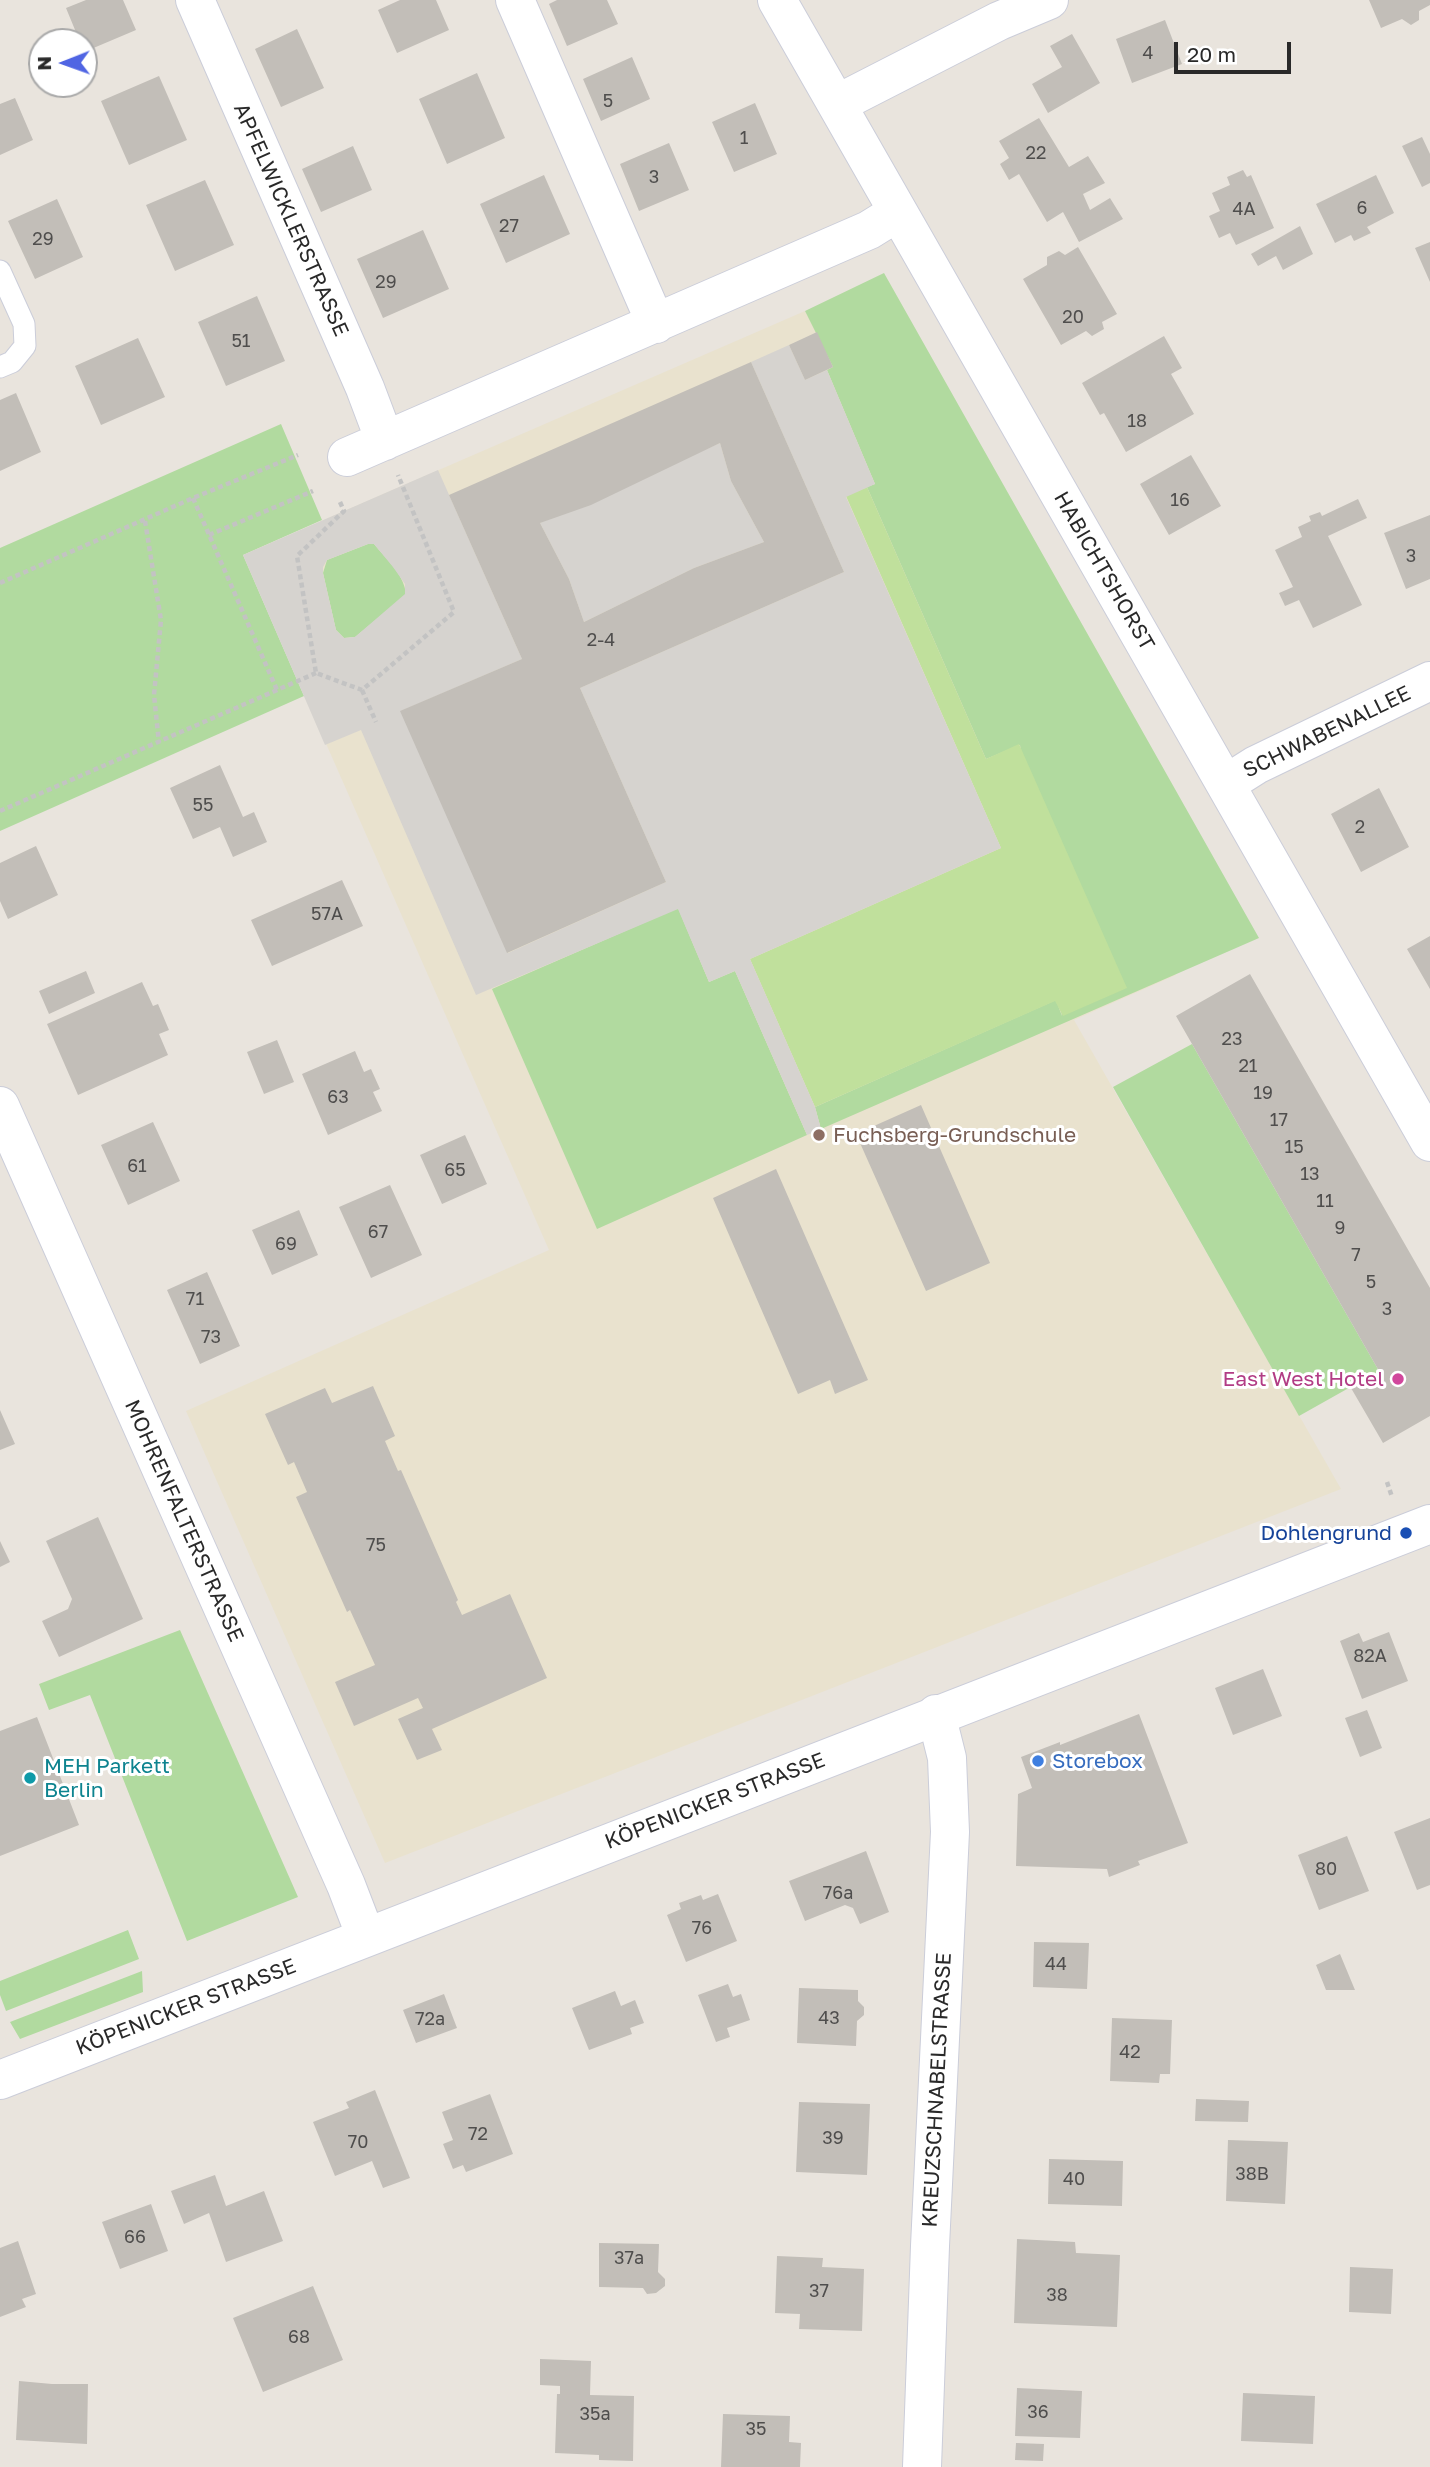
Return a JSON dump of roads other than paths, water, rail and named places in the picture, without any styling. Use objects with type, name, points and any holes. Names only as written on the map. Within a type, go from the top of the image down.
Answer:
[{"type":"street","name":"APFELWICKLERSTRASSE","points":[[195,0],[365,388],[385,441]]},
{"type":"street","points":[[515,0],[656,324]]},
{"type":"street","name":"HABICHTSHORST","points":[[777,0],[1430,1142]]},
{"type":"street","points":[[837,104],[999,21],[1049,0]]},
{"type":"street","points":[[346,457],[869,230],[898,212]]},
{"type":"street","name":"SCHWABENALLEE","points":[[1226,784],[1256,765],[1430,681]]},
{"type":"street","name":"MOHRENFALTERSTRASSE","points":[[0,1106],[346,1885],[366,1937]]},
{"type":"street","name":"KÖPENICKER STRASSE","points":[[0,2080],[1430,1524]]},
{"type":"street","name":"KREUZSCHNABELSTRASSE","points":[[922,2467],[950,1832],[947,1758],[936,1714]]},
{"type":"lane","points":[[0,271],[24,324],[25,346],[12,362],[0,367]]},
{"type":"place","name":"Fuchsberg-Grundschule","points":[[819,1135]]},
{"type":"place","name":"East West Hotel","points":[[1398,1379]]},
{"type":"place","name":"Dohlengrund","points":[[1406,1533]]},
{"type":"place","name":"Storebox","points":[[1038,1761]]},
{"type":"place","name":"MEH Parkett Berlin","points":[[30,1778]]}]
